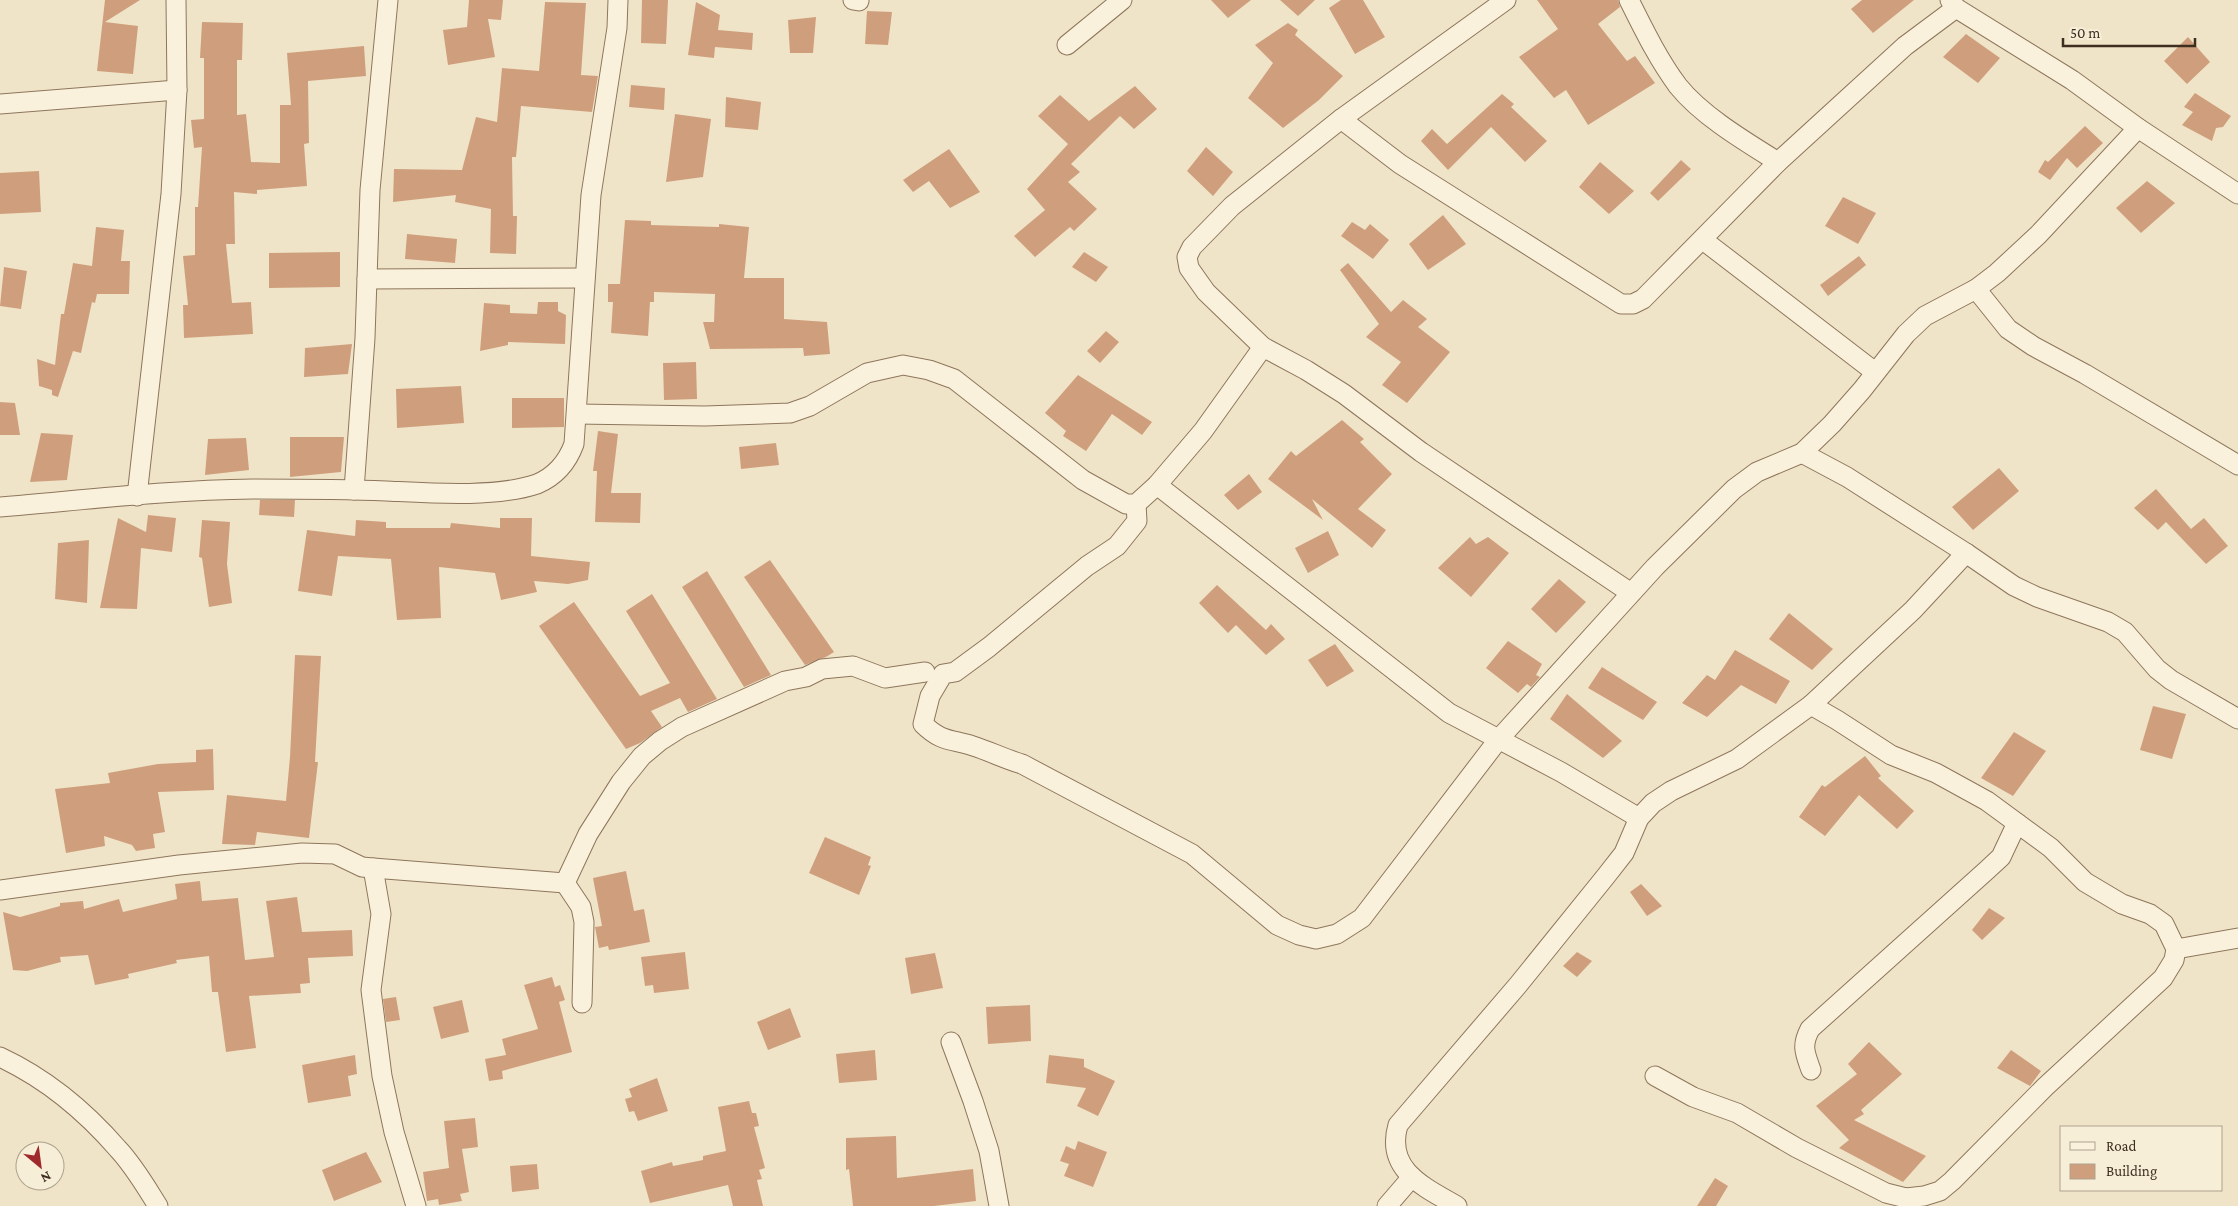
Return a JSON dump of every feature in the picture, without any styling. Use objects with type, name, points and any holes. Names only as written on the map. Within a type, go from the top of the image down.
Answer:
[{"type":"street","points":[[137,496],[171,194],[177,90],[176,0]]},
{"type":"street","points":[[354,490],[365,338],[370,190],[388,0]]},
{"type":"street","points":[[0,507],[252,489],[469,493],[514,489],[537,483],[558,472],[568,460],[574,444],[591,194],[617,28],[618,0]]},
{"type":"street","points":[[853,0],[859,1]]},
{"type":"street","points":[[1067,45],[1122,0]]},
{"type":"street","points":[[1506,0],[1342,119],[1232,206],[1192,247],[1187,257],[1189,268],[1206,292],[1263,347],[1306,370],[1344,394],[1422,452],[1631,593]]},
{"type":"street","points":[[1629,0],[1652,46],[1680,87],[1714,118],[1778,162]]},
{"type":"street","points":[[1342,119],[1400,164],[1622,304],[1634,304],[1644,299],[1778,162],[1953,4],[2072,80],[2138,128],[2238,194]]},
{"type":"street","points":[[0,104],[177,90]]},
{"type":"street","points":[[1136,504],[1137,521],[1117,546],[1088,566],[989,647],[955,672],[943,674],[930,696],[923,724],[934,735],[973,746],[997,757],[1022,764],[1192,854],[1277,925],[1299,935],[1316,939],[1337,934],[1362,918],[1498,740],[1631,593],[1734,489],[1757,472],[1802,453],[1832,424],[1906,334],[1925,316],[1976,289],[1997,273],[2038,235],[2138,128]]},
{"type":"street","points":[[1703,240],[1875,372]]},
{"type":"street","points":[[367,279],[585,278]]},
{"type":"street","points":[[1976,289],[2008,329],[2033,346],[2085,374],[2238,465]]},
{"type":"street","points":[[577,414],[705,416],[790,413],[810,406],[867,373],[903,365],[929,370],[954,379],[1083,480],[1126,504],[1136,504],[1157,485],[1203,431],[1263,347]]},
{"type":"street","points":[[1802,453],[1847,478],[1966,553],[2014,586],[2037,597],[2108,622],[2125,632],[2157,669],[2171,680],[2238,719]]},
{"type":"street","points":[[1157,485],[1449,713],[1561,772],[1639,818]]},
{"type":"street","points":[[1457,1206],[1423,1187],[1403,1169],[1396,1154],[1394,1139],[1398,1126],[1518,985],[1606,876],[1624,853],[1639,818],[1653,803],[1671,791],[1737,759],[1811,705],[1913,610],[1966,553]]},
{"type":"street","points":[[565,883],[588,834],[621,782],[642,756],[660,741],[682,727],[785,681],[802,678],[822,669],[853,666],[885,678],[925,672]]},
{"type":"street","points":[[1655,1076],[1693,1097],[1737,1113],[1797,1148],[1886,1193],[1906,1198],[1924,1196],[1940,1191],[1952,1181],[2045,1086],[2163,978],[2174,960],[2176,949],[2164,924],[2150,914],[2122,904],[2085,882],[2051,848],[1987,801],[1936,774],[1891,755],[1811,705]]},
{"type":"street","points":[[1812,1070],[1804,1047],[1804,1039],[1810,1029],[2001,857],[2017,823]]},
{"type":"street","points":[[0,890],[179,865],[302,853],[334,854],[362,866],[373,868],[565,883]]},
{"type":"street","points":[[373,868],[381,914],[371,990],[382,1076],[394,1132],[416,1206]]},
{"type":"street","points":[[565,883],[581,907],[584,922],[582,1003]]},
{"type":"street","points":[[2176,949],[2238,938]]},
{"type":"street","points":[[951,1042],[973,1101],[988,1151],[999,1206]]},
{"type":"street","points":[[0,1057],[33,1075],[81,1113],[118,1149],[158,1206]]},
{"type":"street","points":[[1386,1206],[1412,1177]]},
{"type":"building","points":[[105,0],[140,0],[105,22],[138,26],[133,74],[97,71]]},
{"type":"building","points":[[469,0],[503,0],[501,20],[488,19],[495,57],[448,65],[443,30],[467,27]]},
{"type":"building","points":[[642,0],[668,0],[666,44],[641,43]]},
{"type":"building","points":[[1211,0],[1251,0],[1228,18]]},
{"type":"building","points":[[1280,0],[1315,0],[1298,16]]},
{"type":"building","points":[[1341,0],[1363,0],[1385,37],[1355,54],[1329,8]]},
{"type":"building","points":[[1537,0],[1618,0],[1620,7],[1598,24],[1627,61],[1635,56],[1655,83],[1588,125],[1566,90],[1554,98],[1519,57],[1558,29]]},
{"type":"building","points":[[1862,0],[1914,0],[1873,33],[1851,9]]},
{"type":"building","points":[[545,2],[586,3],[581,75],[598,76],[592,112],[521,106],[516,157],[512,157],[513,216],[517,216],[516,254],[490,253],[491,209],[455,202],[456,195],[393,202],[394,169],[462,170],[476,117],[497,122],[502,68],[539,71]]},
{"type":"building","points":[[696,2],[720,15],[718,30],[753,33],[752,50],[715,47],[714,58],[688,55]]},
{"type":"building","points":[[867,11],[892,12],[888,45],[865,44]]},
{"type":"building","points":[[816,17],[813,53],[790,53],[788,20]]},
{"type":"building","points":[[202,22],[243,23],[242,60],[237,60],[237,115],[246,114],[251,162],[280,163],[280,105],[291,105],[287,53],[364,46],[366,76],[308,81],[309,143],[304,144],[307,186],[257,190],[257,194],[234,192],[235,244],[226,244],[232,303],[251,302],[253,334],[184,338],[183,305],[188,305],[183,256],[195,255],[195,207],[198,207],[202,147],[194,148],[191,120],[204,119],[204,58],[200,58]]},
{"type":"building","points":[[1288,23],[1298,30],[1295,35],[1343,76],[1319,100],[1283,128],[1248,98],[1273,63],[1255,45]]},
{"type":"building","points":[[1966,34],[2000,58],[1978,83],[1943,57]]},
{"type":"building","points":[[2188,37],[2210,62],[2187,84],[2164,61]]},
{"type":"building","points":[[631,85],[665,88],[664,110],[629,107]]},
{"type":"building","points":[[1135,86],[1157,109],[1134,129],[1120,116],[1071,164],[1080,172],[1068,182],[1097,209],[1074,231],[1070,227],[1035,257],[1014,236],[1045,210],[1027,189],[1068,144],[1038,116],[1060,95],[1089,121]]},
{"type":"building","points":[[2195,93],[2231,116],[2223,127],[2216,128],[2212,141],[2182,125],[2193,112],[2184,107]]},
{"type":"building","points":[[1502,94],[1514,104],[1511,107],[1547,141],[1525,162],[1491,127],[1448,170],[1421,141],[1432,129],[1447,144]]},
{"type":"building","points":[[726,97],[761,102],[758,130],[725,127]]},
{"type":"building","points":[[675,114],[711,119],[703,177],[666,182]]},
{"type":"building","points":[[2085,126],[2103,143],[2077,168],[2067,158],[2050,180],[2038,172],[2045,160],[2048,162]]},
{"type":"building","points":[[1206,147],[1233,172],[1213,196],[1187,171]]},
{"type":"building","points":[[949,149],[980,192],[950,208],[929,181],[913,192],[903,180]]},
{"type":"building","points":[[1681,160],[1691,169],[1658,201],[1650,193]]},
{"type":"building","points":[[1600,162],[1634,191],[1609,214],[1579,187]]},
{"type":"building","points":[[39,171],[41,212],[0,214],[0,173]]},
{"type":"building","points":[[2147,181],[2175,203],[2141,233],[2116,208]]},
{"type":"building","points":[[1843,197],[1876,213],[1858,244],[1825,226]]},
{"type":"building","points":[[1443,215],[1466,244],[1428,270],[1409,244]]},
{"type":"building","points":[[625,220],[651,221],[651,225],[719,227],[719,224],[749,227],[744,278],[784,278],[784,319],[827,322],[830,354],[804,356],[803,348],[710,349],[703,322],[714,322],[715,294],[654,292],[654,302],[650,302],[648,336],[611,333],[613,302],[608,302],[608,284],[620,284]]},
{"type":"building","points":[[1352,222],[1365,230],[1370,224],[1389,240],[1373,259],[1341,236]]},
{"type":"building","points":[[96,227],[124,230],[121,261],[130,261],[129,294],[97,294],[95,303],[92,302],[81,353],[73,351],[58,397],[52,395],[52,390],[39,386],[37,359],[55,365],[61,314],[64,314],[73,263],[92,266]]},
{"type":"building","points":[[407,234],[457,239],[455,263],[405,259]]},
{"type":"building","points":[[340,252],[340,287],[269,288],[269,253]]},
{"type":"building","points":[[1084,252],[1108,267],[1096,282],[1072,267]]},
{"type":"building","points":[[1859,256],[1866,265],[1828,296],[1820,285]]},
{"type":"building","points":[[1348,263],[1391,312],[1403,300],[1427,319],[1418,327],[1450,352],[1407,403],[1382,385],[1401,362],[1366,337],[1379,324],[1340,270]]},
{"type":"building","points":[[4,267],[27,271],[21,309],[0,306]]},
{"type":"building","points":[[538,302],[558,302],[558,311],[566,315],[565,344],[508,342],[508,345],[480,351],[484,303],[510,305],[510,313],[537,314]]},
{"type":"building","points":[[1106,331],[1119,342],[1100,363],[1087,351]]},
{"type":"building","points":[[352,344],[348,374],[304,377],[305,348]]},
{"type":"building","points":[[696,362],[697,399],[664,400],[663,363]]},
{"type":"building","points":[[1078,375],[1152,422],[1142,435],[1112,414],[1086,451],[1063,436],[1066,431],[1045,413]]},
{"type":"building","points":[[461,386],[464,423],[397,428],[396,389]]},
{"type":"building","points":[[512,398],[564,398],[564,427],[512,428]]},
{"type":"building","points":[[0,402],[15,403],[20,435],[0,435]]},
{"type":"building","points":[[1342,420],[1364,439],[1360,442],[1392,474],[1358,509],[1386,530],[1372,548],[1312,499],[1323,520],[1268,479],[1291,451],[1296,456]]},
{"type":"building","points":[[598,431],[618,434],[611,493],[641,493],[640,523],[595,522],[597,471],[593,471]]},
{"type":"building","points":[[41,433],[73,435],[67,480],[30,482]]},
{"type":"building","points":[[290,437],[344,437],[341,472],[290,477]]},
{"type":"building","points":[[246,438],[249,470],[205,475],[208,439]]},
{"type":"building","points":[[776,443],[779,465],[741,469],[739,447]]},
{"type":"building","points":[[1999,468],[2019,491],[1973,530],[1952,507]]},
{"type":"building","points":[[1249,474],[1262,492],[1238,510],[1224,495]]},
{"type":"building","points":[[2156,489],[2191,529],[2204,518],[2228,546],[2206,564],[2166,522],[2158,530],[2134,508]]},
{"type":"building","points":[[260,500],[295,500],[294,517],[259,515]]},
{"type":"building","points":[[148,515],[176,518],[172,552],[141,548],[137,609],[100,608],[118,518],[146,532]]},
{"type":"building","points":[[500,518],[532,518],[531,556],[590,562],[588,580],[568,584],[534,581],[537,592],[501,600],[495,573],[439,567],[441,618],[397,620],[391,559],[338,556],[332,596],[298,591],[307,530],[355,536],[356,520],[386,522],[386,528],[450,528],[451,523],[500,528]]},
{"type":"building","points":[[202,520],[230,522],[227,564],[232,603],[209,607],[202,558],[199,557]]},
{"type":"building","points":[[1328,531],[1339,555],[1308,573],[1295,548]]},
{"type":"building","points":[[1470,537],[1476,544],[1488,537],[1509,553],[1471,597],[1438,568]]},
{"type":"building","points":[[89,540],[87,603],[55,599],[58,543]]},
{"type":"building","points":[[770,560],[834,652],[805,665],[744,577]]},
{"type":"building","points":[[707,571],[771,675],[744,687],[682,587]]},
{"type":"building","points":[[1559,579],[1586,602],[1556,633],[1531,609]]},
{"type":"building","points":[[1217,585],[1266,630],[1271,624],[1285,639],[1266,655],[1236,625],[1228,633],[1199,603]]},
{"type":"building","points":[[652,594],[717,699],[688,712],[680,698],[651,711],[662,727],[640,743],[626,749],[539,626],[574,602],[640,696],[670,683],[626,611]]},
{"type":"building","points":[[1789,613],[1833,649],[1812,670],[1769,639]]},
{"type":"building","points":[[1508,641],[1542,664],[1536,675],[1540,677],[1531,687],[1527,684],[1518,693],[1486,668]]},
{"type":"building","points":[[1335,644],[1354,671],[1327,687],[1308,660]]},
{"type":"building","points":[[1735,650],[1790,681],[1776,704],[1741,685],[1707,717],[1682,703],[1707,675],[1715,680]]},
{"type":"building","points":[[295,655],[321,656],[315,762],[318,762],[309,838],[257,832],[255,845],[222,844],[227,795],[286,801]]},
{"type":"building","points":[[1602,667],[1657,702],[1643,720],[1588,688]]},
{"type":"building","points":[[1567,694],[1622,741],[1603,758],[1550,719]]},
{"type":"building","points":[[2153,706],[2186,714],[2172,759],[2140,750]]},
{"type":"building","points":[[2014,732],[2046,751],[2013,796],[1981,778]]},
{"type":"building","points":[[213,749],[214,790],[158,792],[165,832],[153,834],[155,848],[136,851],[132,845],[104,836],[105,846],[66,853],[55,789],[110,783],[108,773],[158,764],[196,762],[196,750]]},
{"type":"building","points":[[1865,756],[1881,776],[1878,778],[1914,811],[1897,829],[1859,795],[1825,836],[1799,817],[1822,785],[1825,787]]},
{"type":"building","points":[[825,837],[871,857],[868,865],[871,866],[859,895],[809,873]]},
{"type":"building","points":[[626,871],[634,911],[644,909],[650,942],[609,950],[608,946],[599,948],[595,927],[602,926],[593,878]]},
{"type":"building","points":[[200,881],[202,901],[238,898],[245,960],[274,957],[266,901],[297,897],[302,932],[352,930],[353,956],[308,958],[310,983],[300,984],[301,993],[249,996],[256,1048],[226,1052],[218,992],[212,992],[209,956],[176,960],[177,963],[128,974],[129,978],[95,985],[88,955],[60,957],[61,962],[27,971],[13,970],[3,912],[20,917],[60,906],[60,903],[83,901],[84,909],[119,899],[123,912],[177,899],[175,884]]},
{"type":"building","points":[[1641,884],[1662,906],[1647,916],[1630,892]]},
{"type":"building","points":[[1989,908],[2005,918],[1982,940],[1972,930]]},
{"type":"building","points":[[685,952],[689,989],[654,993],[653,985],[645,986],[641,957]]},
{"type":"building","points":[[1577,952],[1592,961],[1577,977],[1563,966]]},
{"type":"building","points":[[935,953],[943,988],[911,994],[905,958]]},
{"type":"building","points":[[552,977],[555,987],[560,985],[565,1000],[559,1002],[572,1052],[502,1071],[503,1079],[489,1081],[485,1059],[506,1055],[502,1039],[538,1029],[524,985]]},
{"type":"building","points":[[396,997],[400,1020],[386,1022],[383,999]]},
{"type":"building","points":[[462,1000],[469,1032],[441,1039],[433,1007]]},
{"type":"building","points":[[1030,1005],[1031,1041],[988,1044],[986,1007]]},
{"type":"building","points":[[790,1008],[801,1037],[768,1050],[757,1022]]},
{"type":"building","points":[[1869,1042],[1902,1074],[1861,1110],[1864,1114],[1854,1120],[1926,1156],[1903,1182],[1839,1148],[1849,1140],[1816,1106],[1857,1074],[1848,1064]]},
{"type":"building","points":[[875,1050],[877,1080],[839,1083],[836,1054]]},
{"type":"building","points":[[2011,1050],[2041,1071],[2030,1086],[1997,1068]]},
{"type":"building","points":[[355,1055],[357,1074],[348,1076],[351,1096],[308,1103],[302,1065]]},
{"type":"building","points":[[1049,1055],[1084,1059],[1084,1067],[1115,1081],[1098,1116],[1077,1106],[1086,1088],[1046,1083]]},
{"type":"building","points":[[657,1078],[668,1111],[638,1121],[634,1111],[629,1112],[625,1099],[632,1097],[629,1089]]},
{"type":"building","points":[[749,1101],[752,1113],[756,1113],[759,1126],[754,1127],[765,1168],[759,1170],[762,1179],[757,1180],[763,1206],[733,1206],[728,1185],[650,1203],[641,1171],[672,1162],[673,1166],[703,1160],[703,1156],[726,1151],[718,1107]]},
{"type":"building","points":[[475,1118],[478,1147],[462,1149],[469,1192],[460,1194],[462,1201],[439,1205],[438,1199],[427,1201],[423,1172],[449,1168],[444,1121]]},
{"type":"building","points":[[896,1136],[897,1178],[973,1169],[976,1201],[934,1206],[853,1206],[849,1169],[846,1170],[846,1138]]},
{"type":"building","points":[[1078,1141],[1107,1152],[1093,1187],[1064,1176],[1069,1164],[1060,1161],[1066,1146],[1075,1150]]},
{"type":"building","points":[[366,1152],[382,1182],[334,1201],[322,1170]]},
{"type":"building","points":[[537,1164],[539,1189],[512,1192],[510,1166]]},
{"type":"building","points":[[1715,1178],[1728,1186],[1716,1206],[1697,1206]]}]
